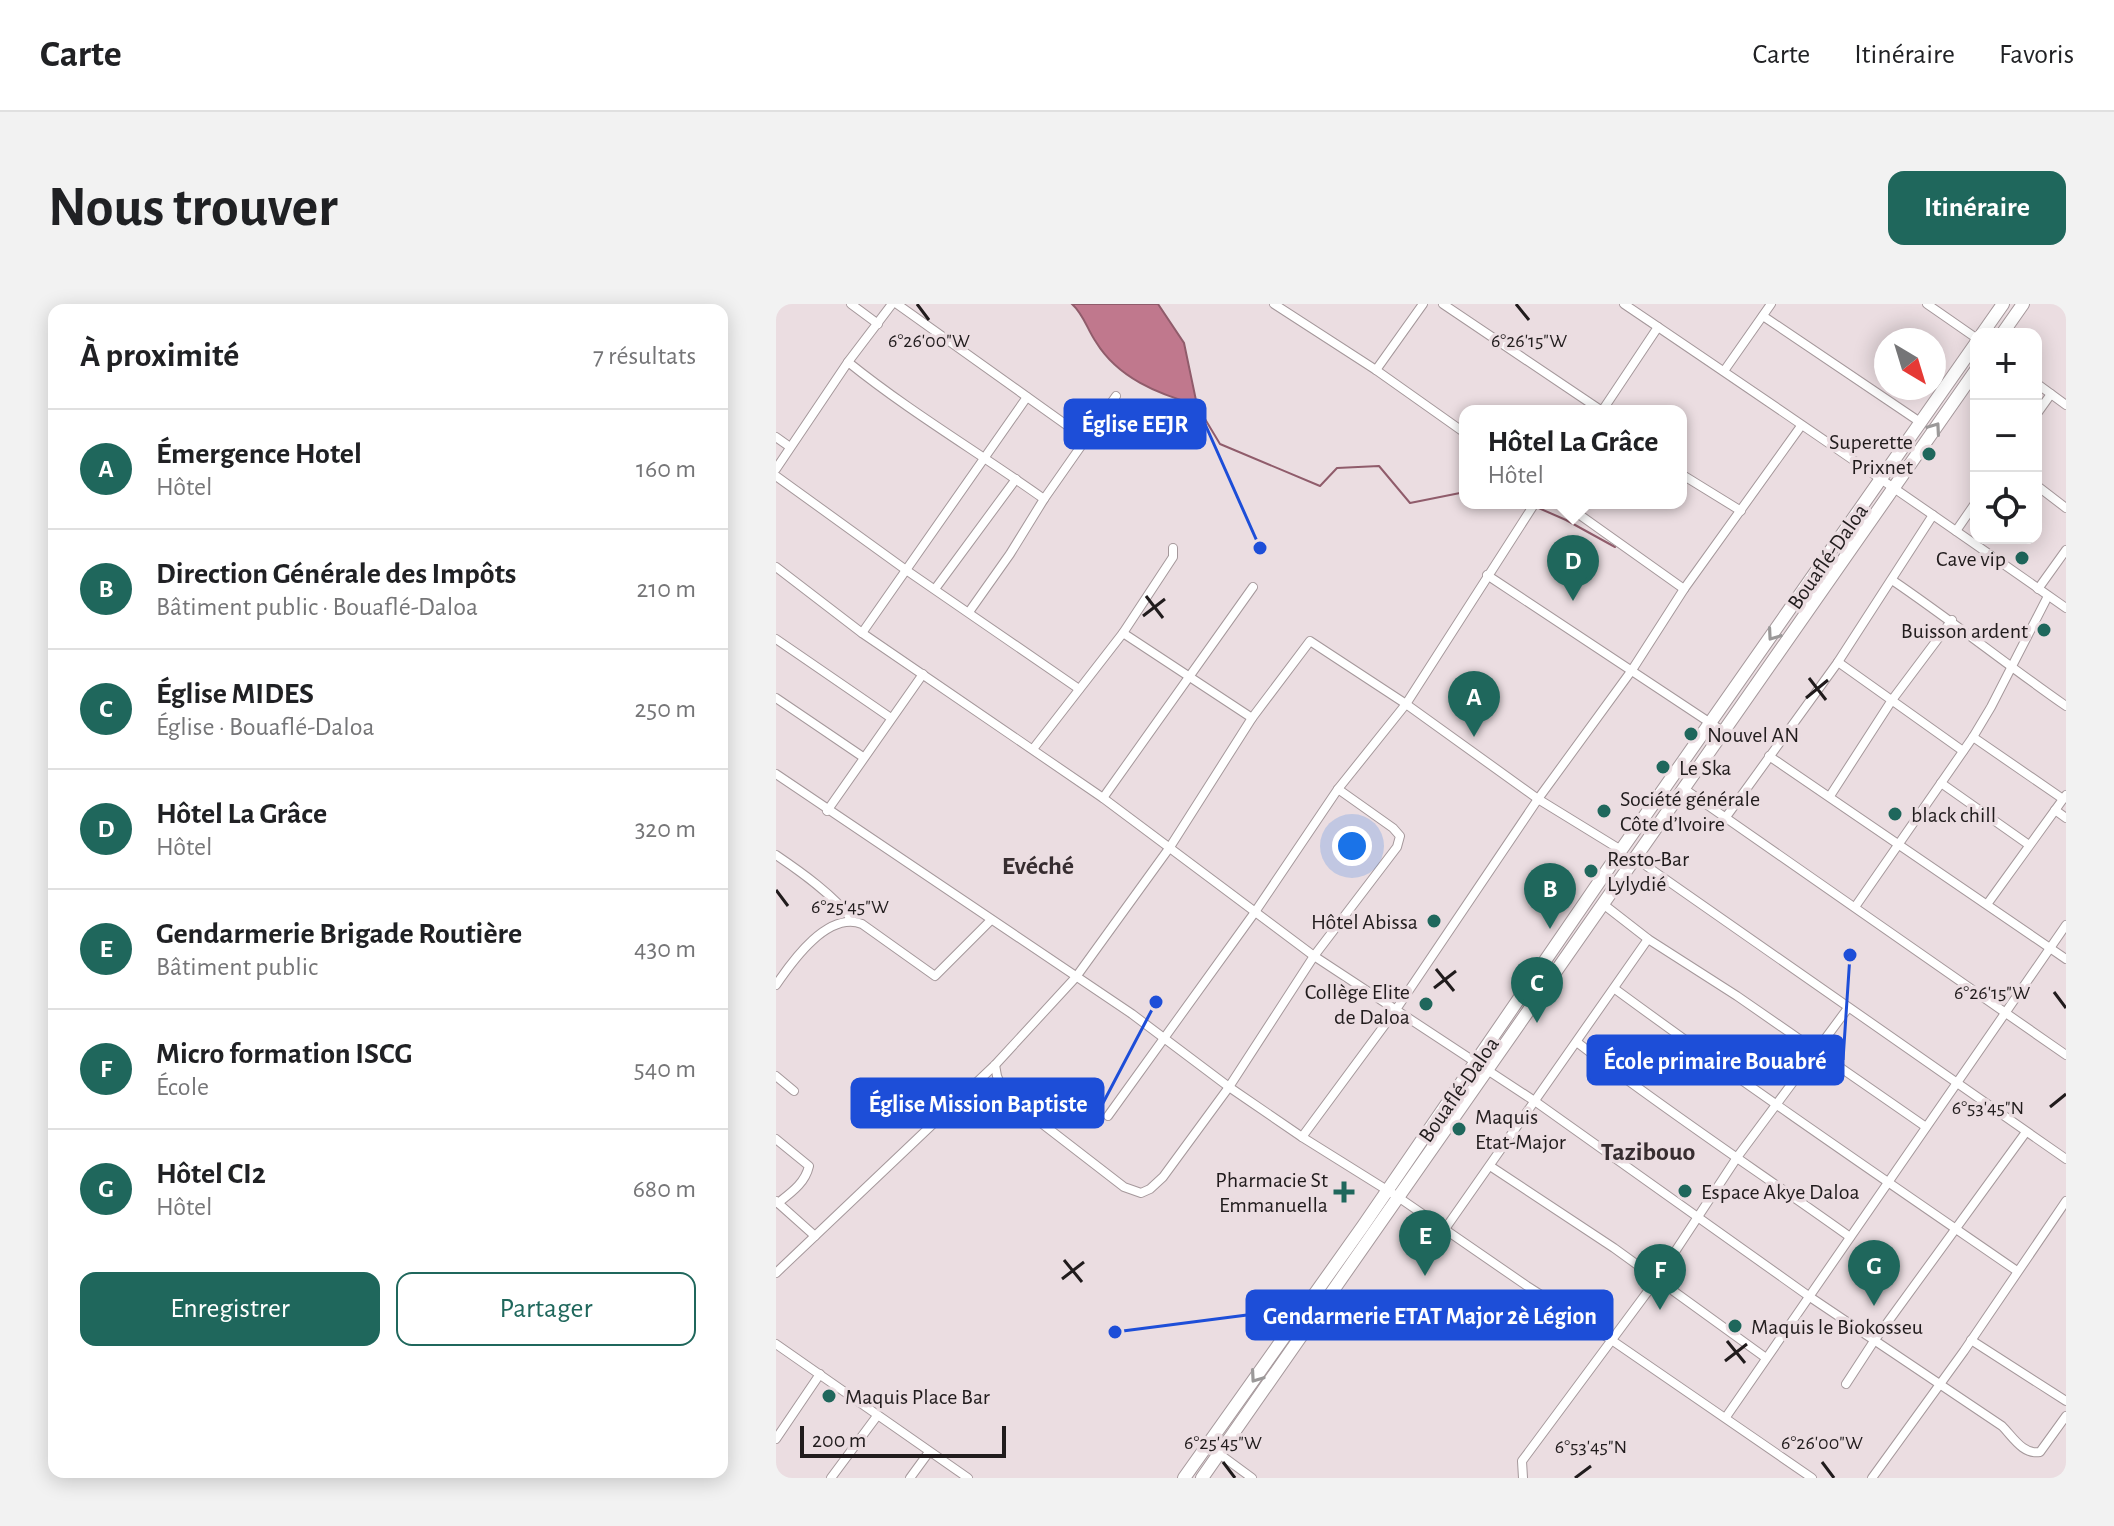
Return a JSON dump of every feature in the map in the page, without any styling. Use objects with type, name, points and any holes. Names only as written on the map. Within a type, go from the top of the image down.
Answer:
[{"type":"highway","points":[[1986,328],[2003,304]]},
{"type":"highway","points":[[2006,328],[2023,304]]},
{"type":"highway","name":"Bouaflé-Daloa","points":[[1202,1478],[1481,1067],[1621,850],[1970,350]]},
{"type":"highway","name":"Bouaflé-Daloa","points":[[1481,1067],[1603,904],[1970,379]]},
{"type":"highway","name":"Bouaflé-Daloa","points":[[1184,1478],[1393,1194]]},
{"type":"street","points":[[851,304],[878,324]]},
{"type":"street","points":[[776,469],[848,362],[895,304],[1086,439]]},
{"type":"street","points":[[1274,304],[1459,429]]},
{"type":"street","points":[[1376,370],[1423,304]]},
{"type":"street","points":[[1443,304],[1593,405]]},
{"type":"street","points":[[1624,304],[2066,608]]},
{"type":"street","points":[[1724,371],[1771,304]]},
{"type":"street","points":[[1927,304],[1970,336]]},
{"type":"street","points":[[1763,316],[1920,422]]},
{"type":"street","points":[[1606,405],[1658,327]]},
{"type":"street","points":[[848,362],[908,409],[985,457],[1044,499]]},
{"type":"street","points":[[2042,387],[2066,405]]},
{"type":"street","points":[[2042,407],[2051,394]]},
{"type":"street","points":[[969,612],[1116,396]]},
{"type":"street","points":[[862,633],[1027,397]]},
{"type":"street","points":[[1302,1137],[1395,1011],[1538,799],[1632,670],[1684,589],[1801,426]]},
{"type":"street","points":[[776,437],[790,447]]},
{"type":"street","points":[[776,476],[1079,689]]},
{"type":"street","points":[[1687,478],[1741,511]]},
{"type":"street","points":[[935,589],[1016,479]]},
{"type":"street","points":[[2042,490],[2066,508]]},
{"type":"street","points":[[1108,1116],[1255,912],[1338,789],[1406,704],[1531,509]]},
{"type":"street","points":[[1571,509],[1684,589]]},
{"type":"street","points":[[1956,531],[1970,511]]},
{"type":"street","points":[[1726,817],[1838,662],[1933,515]]},
{"type":"street","points":[[1033,749],[1123,633],[1173,557],[1173,548]]},
{"type":"street","points":[[2038,589],[2066,550]]},
{"type":"street","points":[[776,568],[862,633],[1103,798],[1314,956],[1536,1102],[1810,1297],[2002,1426],[2031,1453],[2042,1450],[2066,1416]]},
{"type":"street","points":[[1487,575],[1724,732]]},
{"type":"street","points":[[1892,580],[1952,620],[2011,668],[2066,706]]},
{"type":"street","points":[[1103,798],[1253,587]]},
{"type":"street","points":[[1855,907],[1973,737],[2048,596]]},
{"type":"street","points":[[1830,796],[1892,700],[1952,620]]},
{"type":"street","points":[[1123,633],[1252,718]]},
{"type":"street","points":[[776,639],[891,718]]},
{"type":"street","points":[[776,1273],[995,1065],[1076,977],[1170,847],[1252,718],[1310,641],[1406,704],[1538,799],[1621,850]]},
{"type":"street","points":[[1838,662],[1963,751]]},
{"type":"street","points":[[827,811],[923,674]]},
{"type":"street","points":[[776,698],[863,757]]},
{"type":"street","points":[[1973,737],[2064,797],[1988,903]]},
{"type":"street","points":[[1769,756],[2066,959]]},
{"type":"street","points":[[776,774],[1164,1036],[1229,1087],[1302,1137],[1610,1339],[1812,1478]]},
{"type":"street","points":[[1941,783],[2029,845]]},
{"type":"street","points":[[1683,788],[2066,1055]]},
{"type":"street","points":[[995,1065],[1009,1104],[1027,1112],[1124,1187],[1141,1193],[1150,1189],[1163,1177],[1229,1087],[1314,956],[1397,847],[1400,836],[1393,828],[1338,789]]},
{"type":"street","points":[[2055,810],[2066,818]]},
{"type":"street","points":[[776,855],[839,902],[852,920],[878,933],[935,976],[991,920]]},
{"type":"street","points":[[1635,858],[2066,1159]]},
{"type":"street","points":[[1603,904],[1648,939],[1737,996],[1926,1127]]},
{"type":"street","points":[[776,985],[816,939],[831,927],[852,920]]},
{"type":"street","points":[[1726,1417],[2066,925]]},
{"type":"street","points":[[1445,1229],[1648,939]]},
{"type":"street","points":[[1615,989],[1727,1072],[2017,1271]]},
{"type":"street","points":[[1523,1478],[1522,1461],[1657,1279],[1738,1156],[1848,1008]]},
{"type":"street","points":[[1578,1043],[1657,1104],[1738,1156],[1850,1237]]},
{"type":"street","points":[[776,1076],[794,1091]]},
{"type":"street","points":[[1846,1384],[2026,1132]]},
{"type":"street","points":[[776,1139],[809,1166],[806,1177],[777,1202],[815,1236]]},
{"type":"street","points":[[1490,1166],[1657,1279],[1766,1358]]},
{"type":"street","points":[[1872,1478],[2066,1201]]},
{"type":"street","points":[[1971,1340],[2066,1401]]},
{"type":"street","points":[[776,1344],[968,1478]]},
{"type":"street","points":[[776,1439],[780,1425],[820,1374]]},
{"type":"street","points":[[831,1478],[877,1416]]},
{"type":"street","points":[[910,1478],[929,1452]]},
{"type":"street","points":[[1218,1453],[1252,1478]]},
{"type":"shaded area","points":[[1072,304],[1158,304],[1184,343],[1197,405],[1154,390],[1127,375],[1105,355]]},
{"type":"waterway","points":[[1196,404],[1220,444],[1320,486],[1337,468],[1379,466],[1410,503],[1459,493]]},
{"type":"waterway","points":[[1541,509],[1615,547]]},
{"type":"place","name":"Superette Prixnet","points":[[1929,454]]},
{"type":"place","name":"Église EEJR","points":[[1260,548]]},
{"type":"place","name":"Cave vip","points":[[2022,558]]},
{"type":"place","name":"Hôtel La Grâce","points":[[1573,601]]},
{"type":"place","name":"Buisson ardent","points":[[2044,630]]},
{"type":"place","name":"Nouvel AN","points":[[1691,734]]},
{"type":"place","name":"Émergence Hotel","points":[[1474,737]]},
{"type":"place","name":"Le Ska","points":[[1663,767]]},
{"type":"place","name":"Société générale Côte d’Ivoire","points":[[1604,811]]},
{"type":"place","name":"black chill","points":[[1895,814]]},
{"type":"place","name":"Resto-Bar Lylydié","points":[[1591,871]]},
{"type":"place","name":"Hôtel Abissa","points":[[1434,921]]},
{"type":"place","name":"Direction Générale des Impôts","points":[[1550,929]]},
{"type":"place","name":"École primaire Bouabré","points":[[1850,955]]},
{"type":"place","name":"Église Mission Baptiste","points":[[1156,1002]]},
{"type":"place","name":"Collège Elite de Daloa","points":[[1426,1004]]},
{"type":"place","name":"Église MIDES","points":[[1537,1023]]},
{"type":"place","name":"Maquis Etat-Major","points":[[1459,1129]]},
{"type":"place","name":"Espace Akye Daloa","points":[[1685,1191]]},
{"type":"place","name":"Pharmacie St Emmanuella","points":[[1344,1192]]},
{"type":"place","name":"Gendarmerie Brigade Routière","points":[[1425,1276]]},
{"type":"place","name":"Hôtel CI2","points":[[1874,1306]]},
{"type":"place","name":"Micro formation ISCG","points":[[1660,1310]]},
{"type":"place","name":"Maquis le Biokosseu","points":[[1735,1326]]},
{"type":"place","name":"Gendarmerie ETAT Major 2è Légion","points":[[1115,1332]]},
{"type":"place","name":"Maquis Place Bar","points":[[829,1396]]},
{"type":"district","name":"Evéché","points":[[1038,865]]},
{"type":"district","name":"Tazibouo","points":[[1648,1151]]}]
